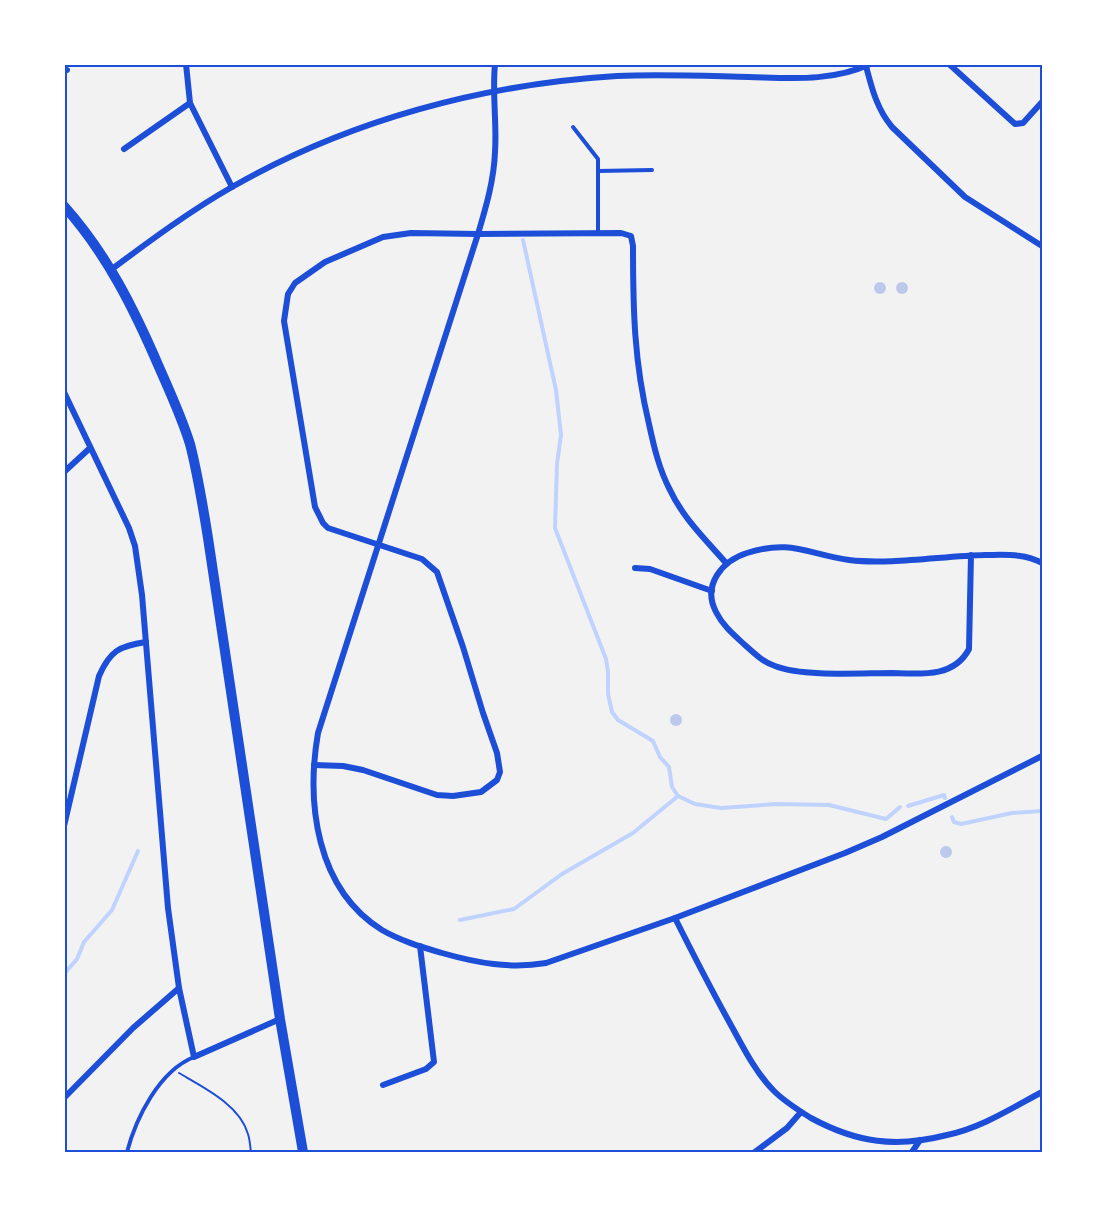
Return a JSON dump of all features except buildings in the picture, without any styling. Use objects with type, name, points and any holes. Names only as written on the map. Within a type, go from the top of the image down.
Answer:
[{"type":"main road","points":[[64,206],[112,269],[136,312],[189,442],[200,486],[280,1019],[303,1152]]},
{"type":"street","points":[[186,64],[190,104],[232,187]]},
{"type":"street","points":[[495,64],[493,91],[496,129],[493,173],[478,234],[318,733],[314,765],[317,828],[326,861],[335,880],[354,906],[383,930],[420,946],[491,965],[530,966],[562,958],[675,918],[864,845],[1042,756]]},
{"type":"street","points":[[949,64],[1010,122],[1023,123],[1042,102]]},
{"type":"street","points":[[112,269],[168,227],[232,187],[276,164],[389,118],[493,91],[568,81],[618,76],[679,75],[818,78],[854,71],[868,65],[877,104],[892,127],[965,197],[1042,246]]},
{"type":"street","points":[[124,149],[190,104]]},
{"type":"street","points":[[314,765],[352,767],[437,795],[453,796],[481,792],[496,780],[500,772],[497,753],[437,572],[422,559],[328,528],[315,507],[284,321],[288,294],[296,283],[325,262],[383,237],[411,232],[628,234],[633,240],[634,337],[643,398],[656,457],[678,504],[694,527],[726,563]]},
{"type":"street","points":[[64,392],[129,528],[135,546],[146,642],[168,908],[179,988],[194,1057],[280,1019]]},
{"type":"street","points":[[64,472],[90,448]]},
{"type":"street","points":[[971,555],[969,649],[961,661],[952,667],[933,673],[808,672],[778,668],[758,657],[729,631],[714,610],[712,591],[714,580],[726,563],[747,553],[780,546],[859,561],[971,555],[1020,555],[1042,563]]},
{"type":"street","points":[[635,568],[650,569],[712,591]]},
{"type":"street","points":[[64,826],[99,676],[104,665],[117,649],[146,642]]},
{"type":"street","points":[[675,918],[714,996],[755,1068],[775,1092],[801,1112],[831,1127],[859,1138],[892,1142],[920,1140],[966,1130],[1042,1092]]},
{"type":"street","points":[[383,1085],[426,1069],[434,1062],[420,946]]},
{"type":"street","points":[[64,1098],[150,1012],[179,988]]},
{"type":"street","points":[[755,1152],[787,1128],[801,1112]]},
{"type":"street","points":[[912,1152],[920,1140]]},
{"type":"lane","points":[[573,127],[597,157],[598,233]]},
{"type":"lane","points":[[598,171],[652,170]]},
{"type":"lane","points":[[127,1152],[141,1111],[156,1089],[185,1060],[194,1057]]},
{"type":"path","points":[[174,1071],[207,1088],[222,1099],[248,1132],[251,1152]]},
{"type":"waterway","points":[[523,240],[556,390],[561,435],[557,464],[555,528],[606,659],[608,694],[612,712],[618,720],[653,741],[660,757],[669,767],[672,787],[678,796],[695,804],[721,808],[777,804],[829,805],[886,819],[900,807]]},
{"type":"waterway","points":[[908,806],[944,795],[945,798]]},
{"type":"waterway","points":[[460,920],[514,909],[562,874],[633,833],[678,796]]},
{"type":"waterway","points":[[952,817],[954,822],[961,824],[1012,813],[1042,811]]},
{"type":"waterway","points":[[64,974],[77,959],[84,942],[112,910],[138,851]]}]
